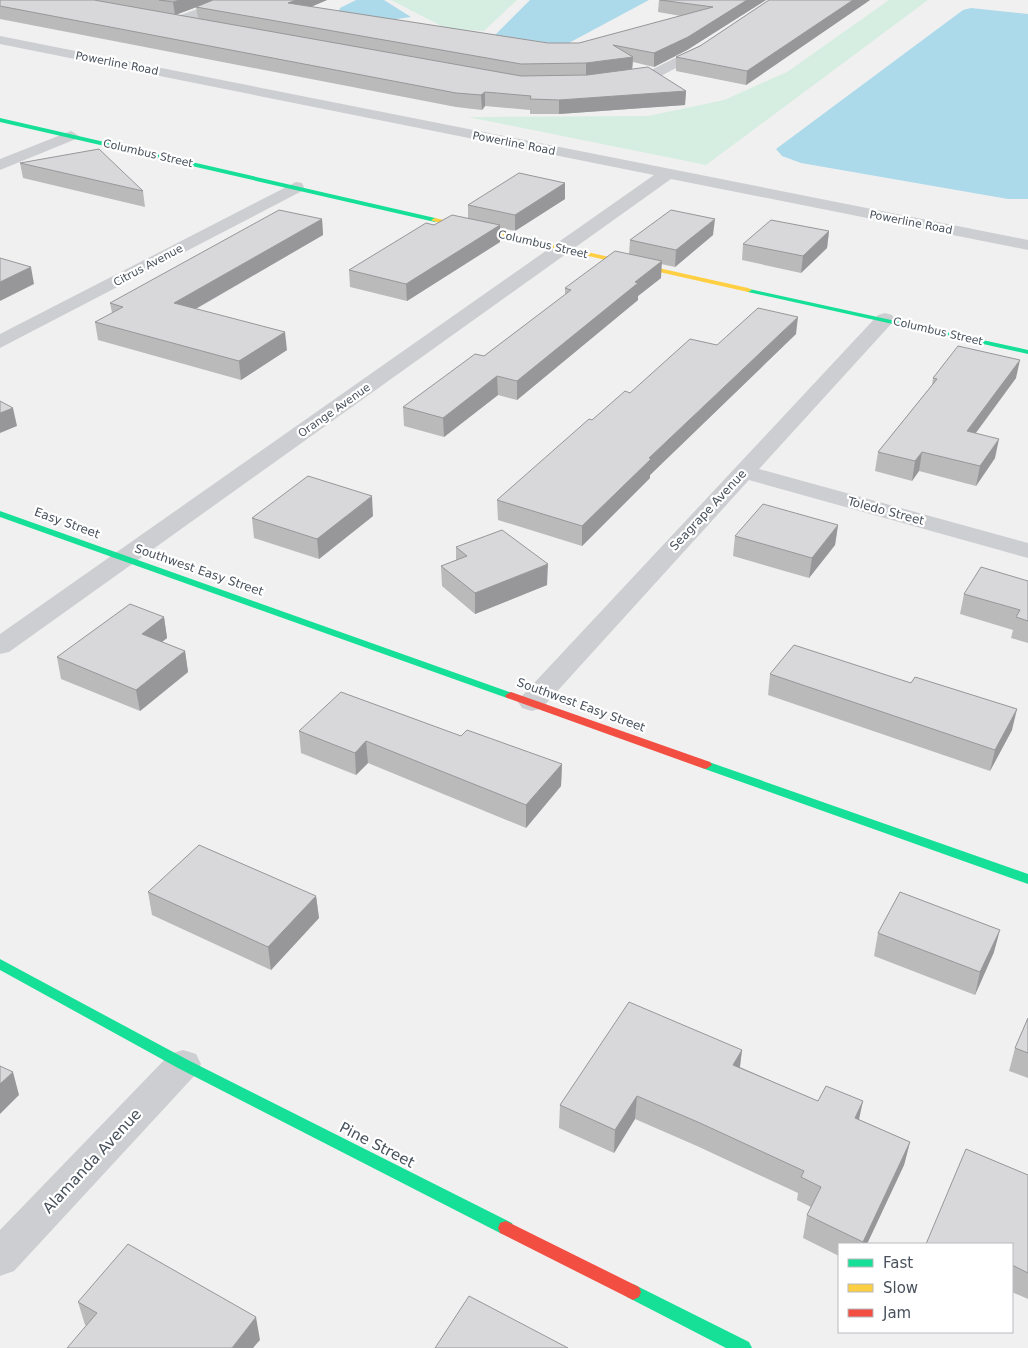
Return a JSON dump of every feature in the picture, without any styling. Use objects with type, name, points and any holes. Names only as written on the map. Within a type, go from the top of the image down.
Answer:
[{"type":"street","points":[[207,26],[173,20],[234,0]]},
{"type":"street","points":[[605,80],[654,74],[692,55],[723,35]]},
{"type":"street","name":"Powerline Road","points":[[0,40],[1028,245]]},
{"type":"street","name":"Columbus Street","points":[[0,120],[562,249],[1028,352]]},
{"type":"street","points":[[0,165],[71,136]]},
{"type":"street","name":"Orange Avenue","points":[[0,646],[668,174]]},
{"type":"street","name":"Citrus Avenue","points":[[0,342],[296,187]]},
{"type":"street","name":"Seagrape Avenue","points":[[532,702],[885,319]]},
{"type":"street","name":"Toledo Street","points":[[744,472],[1028,550]]},
{"type":"street","name":"Easy Street","points":[[0,514],[124,559]]},
{"type":"street","name":"Southwest Easy Street","points":[[124,559],[1028,879]]},
{"type":"street","name":"Pine Street","points":[[0,964],[183,1064],[743,1348]]},
{"type":"street","name":"Alamanda Avenue","points":[[0,1258],[183,1064]]},
{"type":"green space","points":[[391,0],[517,0],[484,31],[447,29]]},
{"type":"green space","points":[[889,0],[928,0],[706,165],[468,117],[648,116],[724,100],[787,72]]},
{"type":"water","points":[[356,0],[384,0],[411,17],[390,20],[339,11],[340,8]]},
{"type":"water","points":[[530,0],[649,0],[567,44],[495,35]]},
{"type":"water","points":[[971,8],[1028,14],[1028,199],[1008,199],[801,163],[782,156],[776,149],[963,10]]},
{"type":"building","points":[[0,0],[94,0],[521,76],[587,75],[648,67],[686,91],[559,100],[530,99],[531,96],[485,92],[481,95],[456,93],[0,6]]},
{"type":"building","points":[[159,0],[180,0],[173,2]]},
{"type":"building","points":[[213,0],[296,0],[288,3],[548,43],[579,43],[713,7],[660,0],[747,0],[688,37],[654,53],[613,45],[633,57],[586,63],[521,64],[196,7]]},
{"type":"building","points":[[769,0],[853,0],[747,71],[676,57],[700,46]]},
{"type":"building","points":[[99,149],[143,191],[20,163]]},
{"type":"building","points":[[519,173],[565,183],[515,215],[468,205]]},
{"type":"building","points":[[279,210],[322,219],[174,303],[285,332],[239,361],[95,322],[123,307],[110,303]]},
{"type":"building","points":[[671,210],[715,219],[676,250],[630,240]]},
{"type":"building","points":[[452,215],[500,225],[406,284],[349,270],[426,223],[434,225]]},
{"type":"building","points":[[771,220],[829,231],[803,256],[743,244]]},
{"type":"building","points":[[615,251],[662,261],[635,282],[638,283],[517,381],[497,376],[443,418],[403,407],[475,354],[484,356],[571,290],[565,288]]},
{"type":"building","points":[[0,258],[31,267],[0,282]]},
{"type":"building","points":[[758,308],[798,317],[649,458],[651,459],[582,526],[497,500],[589,419],[592,420],[625,391],[630,393],[690,339],[717,345]]},
{"type":"building","points":[[958,346],[1020,360],[967,431],[999,439],[980,466],[922,452],[915,461],[878,452],[937,379],[933,378]]},
{"type":"building","points":[[0,401],[13,408],[0,413]]},
{"type":"building","points":[[308,476],[372,496],[317,539],[252,518]]},
{"type":"building","points":[[763,504],[838,525],[812,558],[735,536]]},
{"type":"building","points":[[502,530],[548,564],[475,593],[441,566],[467,556],[456,547]]},
{"type":"building","points":[[981,567],[1028,581],[1028,621],[1016,617],[1020,610],[964,594]]},
{"type":"building","points":[[130,604],[164,617],[142,634],[185,651],[136,690],[57,657]]},
{"type":"building","points":[[794,645],[911,683],[915,677],[1017,709],[995,750],[770,674]]},
{"type":"building","points":[[341,692],[461,736],[467,730],[562,764],[526,805],[366,741],[355,753],[299,731]]},
{"type":"building","points":[[199,845],[316,896],[268,947],[148,892]]},
{"type":"building","points":[[900,892],[1000,930],[980,972],[878,933]]},
{"type":"building","points":[[629,1002],[742,1050],[733,1065],[818,1101],[826,1086],[863,1101],[855,1118],[910,1142],[863,1242],[807,1215],[821,1187],[801,1177],[804,1171],[700,1123],[637,1096],[615,1130],[560,1105]]},
{"type":"building","points":[[1028,1018],[1028,1053],[1015,1048]]},
{"type":"building","points":[[0,1066],[13,1072],[0,1084]]},
{"type":"building","points":[[966,1149],[1028,1175],[1028,1273],[1013,1266],[1013,1243],[926,1243]]},
{"type":"building","points":[[128,1244],[256,1317],[232,1348],[67,1348],[97,1313],[78,1302]]},
{"type":"building","points":[[469,1296],[568,1348],[435,1348]]},
{"type":"traffic: fast","points":[[0,120],[435,220]]},
{"type":"traffic: fast","points":[[748,290],[1028,352]]},
{"type":"traffic: fast","points":[[0,514],[511,696]]},
{"type":"traffic: fast","points":[[706,765],[1028,879]]},
{"type":"traffic: fast","points":[[0,964],[183,1064],[506,1228]]},
{"type":"traffic: fast","points":[[633,1292],[743,1348]]},
{"type":"traffic: slow","points":[[435,220],[748,290]]},
{"type":"traffic: jam","points":[[511,696],[706,765]]},
{"type":"traffic: jam","points":[[506,1228],[633,1292]]}]
